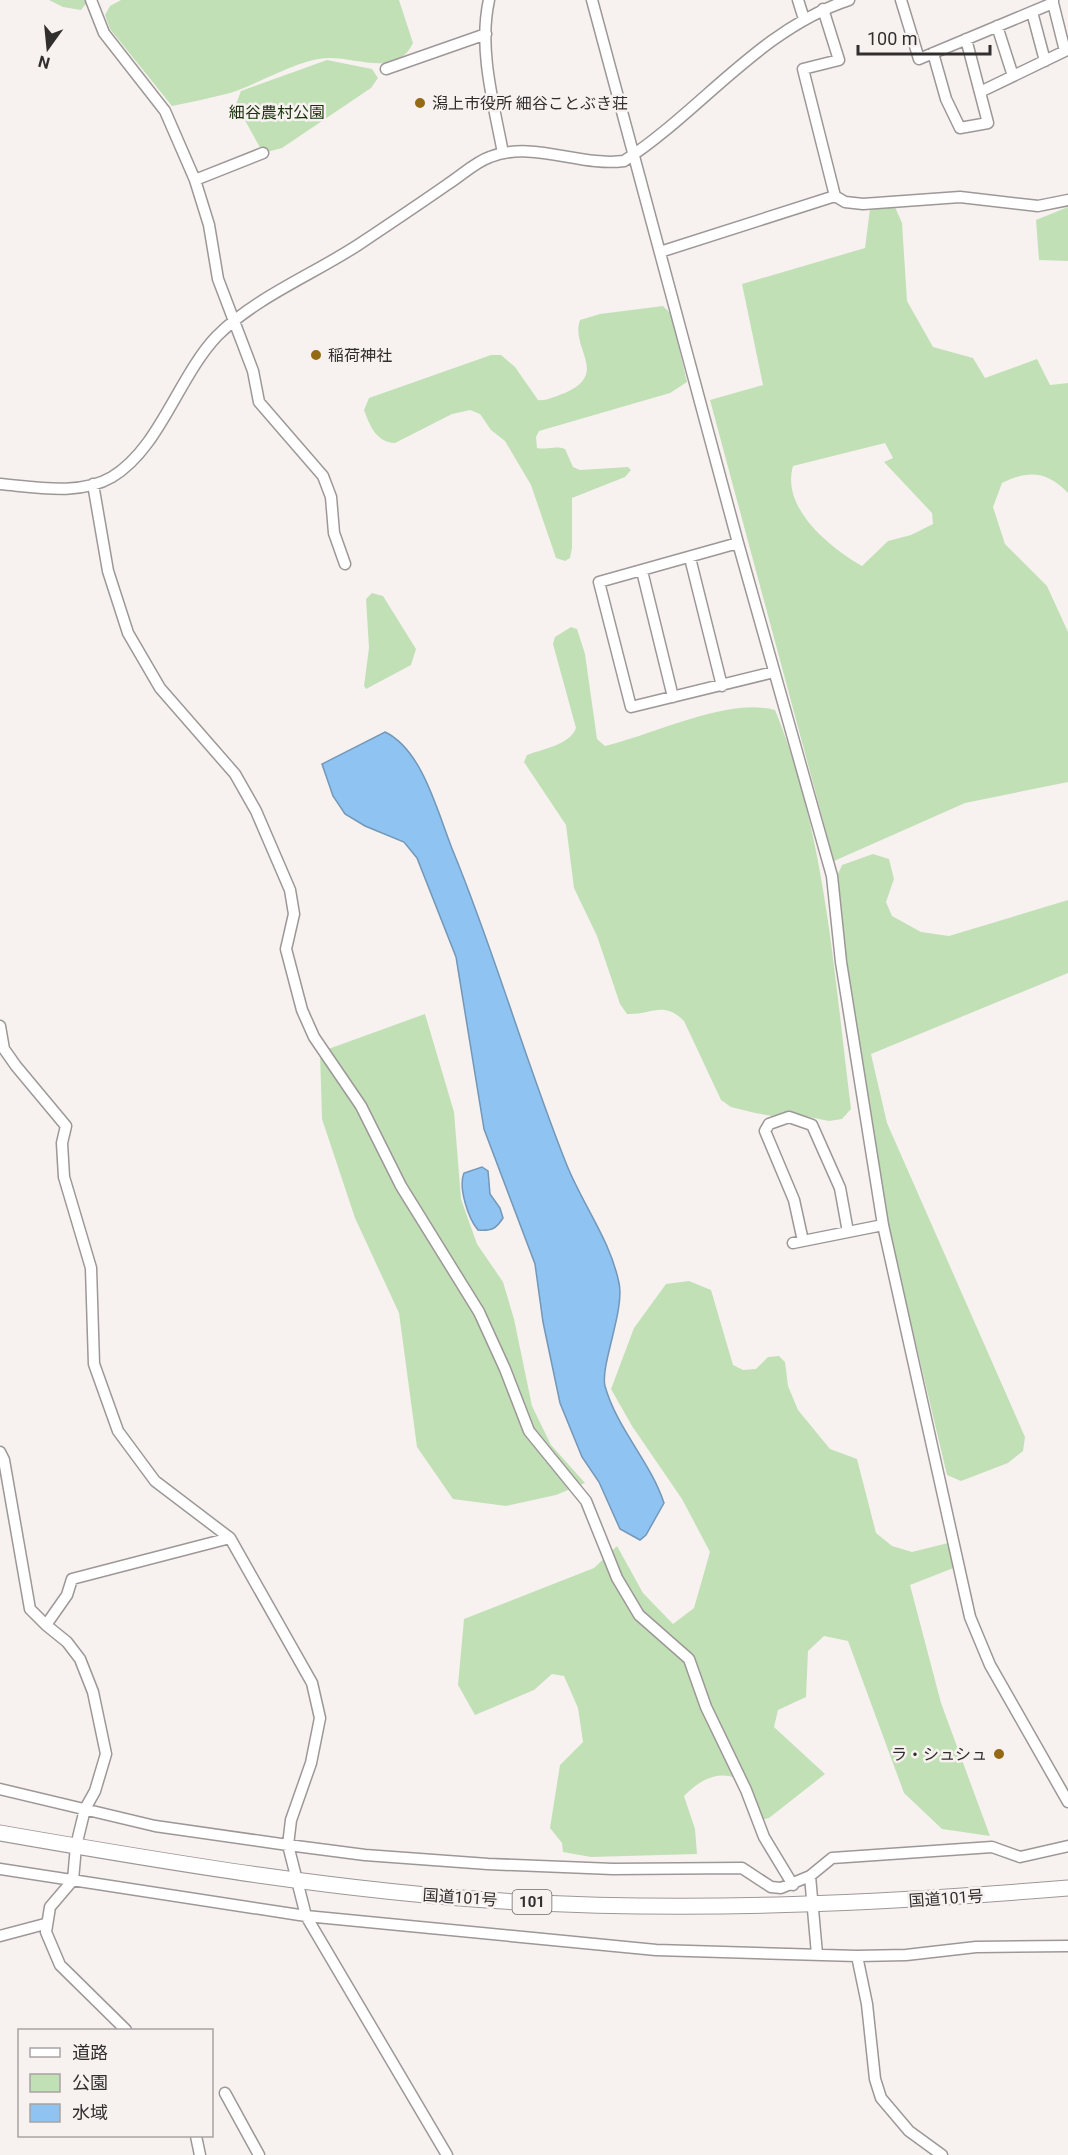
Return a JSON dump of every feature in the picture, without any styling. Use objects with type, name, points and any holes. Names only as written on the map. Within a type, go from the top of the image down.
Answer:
[{"type":"highway","name":"国道101号","points":[[0,1834],[298,1880],[390,1892],[518,1902],[663,1907],[813,1906],[1068,1888]]},
{"type":"street","points":[[91,0],[104,33],[165,111],[195,180],[209,225],[218,279],[253,371],[259,402],[323,476],[331,496],[334,533],[345,564]]},
{"type":"street","points":[[489,0],[486,34],[490,81],[503,153]]},
{"type":"street","points":[[592,0],[738,543],[805,774],[831,876],[841,962],[883,1225],[970,1617],[990,1665],[1068,1802]]},
{"type":"street","points":[[798,0],[804,19]]},
{"type":"street","points":[[0,484],[53,489],[93,484],[111,478],[132,462],[151,437],[202,353],[234,322],[354,247],[488,157],[503,153],[540,152],[608,163],[624,161],[763,48],[804,19],[823,9],[849,0]]},
{"type":"street","points":[[901,0],[919,59],[1053,2],[1065,51],[980,92]]},
{"type":"street","points":[[823,9],[838,60],[803,69],[835,196],[845,202],[863,204],[960,197],[1038,206],[1068,200]]},
{"type":"street","points":[[1032,12],[1045,61]]},
{"type":"street","points":[[997,26],[1013,76]]},
{"type":"street","points":[[386,69],[486,34]]},
{"type":"street","points":[[933,53],[946,99],[960,128],[988,123],[966,39]]},
{"type":"street","points":[[195,180],[263,153]]},
{"type":"street","points":[[660,252],[835,196]]},
{"type":"street","points":[[93,484],[108,571],[128,633],[160,688],[235,774],[255,811],[290,890],[294,914],[286,949],[302,1010],[314,1037],[361,1106],[401,1186],[479,1312],[505,1369],[529,1431],[586,1501],[617,1578],[639,1615],[689,1659],[706,1707],[746,1790],[764,1838],[793,1885]]},
{"type":"street","points":[[738,543],[599,582],[632,707],[774,672]]},
{"type":"street","points":[[690,558],[722,686]]},
{"type":"street","points":[[642,571],[673,697]]},
{"type":"street","points":[[0,1026],[4,1049],[66,1126],[62,1143],[64,1177],[91,1268],[94,1364],[118,1431],[155,1481],[230,1538],[312,1683],[319,1702],[320,1718],[311,1763],[291,1820],[288,1845],[306,1916],[447,2155]]},
{"type":"street","points":[[848,1232],[840,1188],[812,1125],[789,1117],[769,1124],[765,1131],[794,1200],[798,1242],[848,1232],[883,1225]]},
{"type":"street","points":[[0,1452],[4,1460],[30,1609],[67,1642],[80,1659],[101,1722],[106,1754],[95,1791],[85,1809],[76,1846],[73,1880],[50,1907],[45,1924],[49,1944],[60,1965],[124,2029]]},
{"type":"street","points":[[46,1625],[68,1595],[72,1579],[230,1538]]},
{"type":"street","points":[[0,1789],[155,1826],[288,1845],[376,1856],[488,1864],[613,1869],[728,1866],[742,1868],[771,1887],[781,1888],[793,1885],[810,1876],[832,1858],[992,1847],[1020,1857],[1068,1846]]},
{"type":"street","points":[[0,1869],[306,1916],[626,1948],[857,1956],[906,1955],[976,1947],[1068,1946]]},
{"type":"street","points":[[810,1876],[817,1954]]},
{"type":"street","points":[[0,1936],[45,1924]]},
{"type":"street","points":[[857,1956],[867,2004],[875,2079],[881,2098],[909,2131],[942,2155]]},
{"type":"street","points":[[225,2093],[259,2155]]},
{"type":"street","points":[[196,2137],[200,2155]]},
{"type":"green space","points":[[49,0],[88,1],[81,10],[63,7]]},
{"type":"green space","points":[[121,0],[399,0],[413,43],[397,60],[387,63],[319,59],[294,66],[230,93],[172,106],[110,29],[105,15],[110,6]]},
{"type":"green space","name":"細谷農村公園","points":[[327,60],[372,69],[378,78],[371,88],[282,148],[263,153],[236,104],[241,91]]},
{"type":"green space","points":[[895,207],[902,223],[907,301],[933,347],[973,358],[985,378],[1037,359],[1050,385],[1068,383],[1068,493],[1045,477],[1020,476],[1002,483],[993,507],[1005,544],[1047,586],[1068,632],[1068,782],[965,803],[834,861],[710,400],[763,385],[742,284],[865,248],[870,209]],"holes":[[[885,443],[893,458],[884,462],[932,513],[933,524],[911,535],[888,541],[862,566],[823,537],[801,511],[794,497],[791,482],[793,466]]]},
{"type":"green space","points":[[1068,207],[1068,261],[1039,260],[1036,220]]},
{"type":"green space","points":[[663,306],[671,314],[687,382],[670,393],[539,431],[536,437],[537,448],[565,449],[573,467],[580,470],[628,467],[631,470],[625,477],[572,498],[572,548],[570,558],[565,561],[556,558],[531,485],[505,441],[491,430],[480,414],[470,410],[452,414],[395,443],[378,436],[371,427],[364,410],[369,398],[491,355],[501,355],[515,367],[538,400],[552,398],[578,385],[585,377],[586,360],[578,331],[580,320],[600,314]]},
{"type":"green space","points":[[372,593],[383,596],[416,649],[411,665],[366,689],[364,686],[369,648],[366,599]]},
{"type":"green space","points":[[571,627],[577,629],[585,654],[597,739],[605,746],[713,713],[756,707],[775,710],[806,806],[826,906],[851,1109],[842,1119],[829,1121],[790,1113],[772,1116],[731,1107],[721,1100],[684,1021],[670,1011],[663,1010],[627,1014],[620,1004],[597,936],[574,888],[566,825],[524,762],[527,755],[568,739],[576,728],[553,644],[555,637]]},
{"type":"green space","points":[[873,854],[889,859],[894,879],[886,902],[892,916],[921,932],[949,936],[1068,900],[1068,973],[871,1054],[887,1123],[1025,1437],[1023,1451],[1008,1463],[961,1481],[947,1475],[889,1230],[838,910],[837,876],[842,865]]},
{"type":"green space","points":[[425,1014],[454,1112],[461,1199],[477,1244],[503,1282],[514,1319],[532,1406],[551,1445],[585,1483],[556,1495],[506,1506],[453,1499],[417,1447],[399,1313],[355,1218],[322,1119],[320,1052]]},
{"type":"green space","points":[[689,1281],[711,1290],[733,1365],[743,1370],[756,1369],[768,1357],[779,1356],[785,1362],[788,1386],[798,1410],[830,1449],[857,1459],[876,1533],[892,1546],[912,1552],[948,1543],[956,1567],[910,1585],[941,1703],[990,1836],[942,1829],[904,1793],[848,1641],[824,1636],[808,1651],[806,1697],[778,1710],[774,1727],[825,1774],[769,1818],[752,1822],[736,1778],[721,1775],[701,1782],[684,1796],[695,1829],[697,1854],[591,1857],[563,1852],[562,1843],[550,1828],[560,1765],[583,1742],[578,1708],[564,1676],[552,1674],[534,1690],[475,1715],[458,1685],[464,1619],[594,1568],[617,1546],[643,1593],[673,1624],[694,1608],[710,1552],[682,1499],[632,1426],[611,1389],[634,1328],[666,1284]]},
{"type":"water","points":[[385,732],[410,753],[428,784],[483,928],[566,1163],[615,1267],[619,1283],[619,1308],[606,1365],[605,1386],[617,1417],[651,1473],[664,1503],[646,1535],[640,1540],[620,1529],[599,1482],[582,1457],[560,1403],[543,1322],[535,1264],[484,1129],[456,957],[417,858],[404,842],[365,826],[345,814],[333,796],[322,764]]},
{"type":"water","points":[[482,1167],[488,1171],[490,1194],[500,1208],[503,1218],[496,1227],[487,1230],[478,1230],[474,1225],[465,1202],[462,1186],[464,1173]]},
{"type":"place","name":"潟上市役所 細谷ことぶき荘","points":[[420,103]]},
{"type":"place","name":"稲荷神社","points":[[316,355]]},
{"type":"place","name":"ラ・シュシュ","points":[[999,1754]]}]
